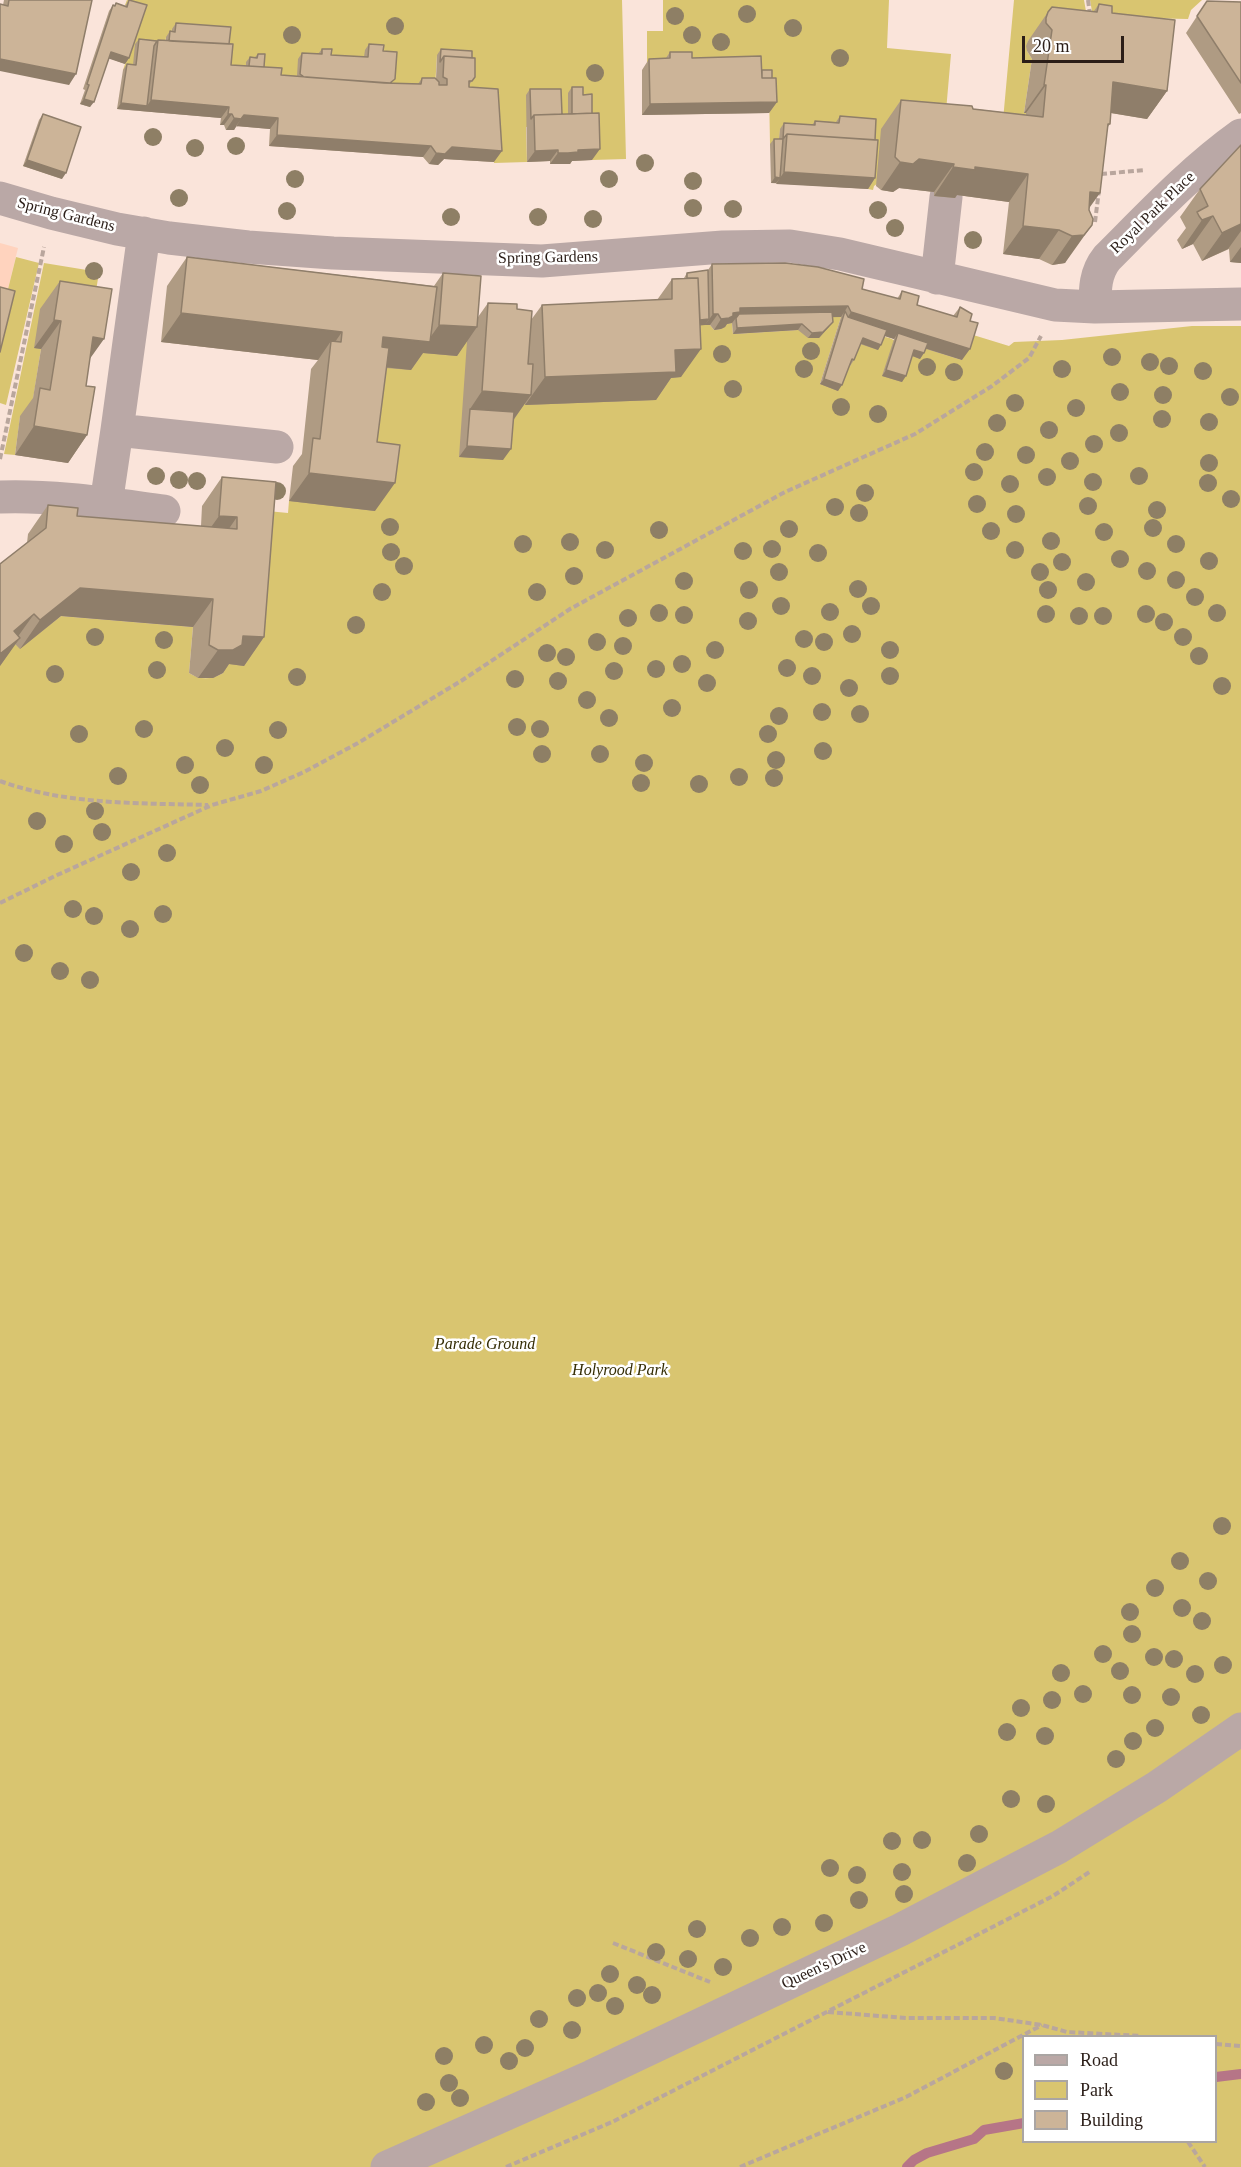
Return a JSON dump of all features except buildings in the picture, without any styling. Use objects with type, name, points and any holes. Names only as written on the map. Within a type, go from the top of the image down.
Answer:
[{"type":"street","name":"Royal Park Place","points":[[1095,308],[1096,278],[1102,264],[1168,197],[1241,135]]},
{"type":"street","points":[[937,278],[946,197]]},
{"type":"street","name":"Spring Gardens","points":[[0,198],[51,213],[144,233],[248,247],[333,253],[542,261],[723,247],[790,246],[840,254],[1055,305],[1095,308],[1241,304]]},
{"type":"street","points":[[106,504],[144,233]]},
{"type":"street","points":[[117,430],[277,447]]},
{"type":"street","points":[[0,497],[106,504],[164,512]]},
{"type":"street","name":"Queen's Drive","points":[[387,2167],[514,2112],[900,1930],[1059,1847],[1157,1787],[1241,1729]]},
{"type":"path","points":[[1088,0],[1091,18]]},
{"type":"path","points":[[1102,164],[1094,236],[1102,264]]},
{"type":"path","points":[[1101,174],[1152,170]]},
{"type":"path","points":[[0,459],[51,213]]},
{"type":"path","points":[[0,903],[212,805],[261,790],[304,772],[358,743],[461,681],[581,603],[785,492],[915,434],[992,386],[1029,358],[1055,305]]},
{"type":"path","points":[[0,782],[20,789],[98,801],[212,805]]},
{"type":"path","points":[[613,1943],[753,1999]]},
{"type":"path","points":[[827,2012],[906,2018],[994,2018],[1042,2025],[1067,2032],[1115,2035]]},
{"type":"path","points":[[1023,2035],[1042,2025]]},
{"type":"path","points":[[740,2167],[906,2097],[1022,2036]]},
{"type":"path","points":[[1217,2044],[1241,2046]]},
{"type":"path","points":[[1189,2143],[1205,2167]]},
{"type":"shaded area","points":[[0,243],[18,248],[0,321]]},
{"type":"green space","points":[[127,0],[622,0],[626,159],[592,160],[568,93],[569,125],[526,127],[527,162],[494,163],[490,100],[461,98],[437,55],[435,88],[386,94],[364,63],[296,80],[245,77],[172,29],[171,37],[166,37],[165,47],[132,71],[123,70],[143,11],[125,5]]},
{"type":"green space","points":[[663,0],[889,0],[887,48],[951,54],[944,134],[874,186],[873,190],[868,189],[872,124],[811,131],[780,129],[779,145],[770,144],[769,89],[647,70],[647,31],[663,31]]},
{"type":"green space","points":[[1014,0],[1084,0],[1087,17],[1033,36],[1028,41],[1027,51],[1032,59],[1024,113],[1026,113],[1023,145],[1001,142]]},
{"type":"green space","points":[[1090,0],[1202,0],[1191,10],[1188,19],[1093,17]]},
{"type":"green space","points":[[16,257],[39,263],[6,405],[0,403],[0,321]]},
{"type":"green space","points":[[44,263],[99,272],[92,317],[41,349],[30,418],[20,417],[15,455],[4,454]]},
{"type":"green space","name":"Holyrood Park","points":[[678,306],[710,325],[714,330],[732,323],[733,334],[798,330],[828,317],[841,317],[820,384],[848,365],[850,366],[859,343],[883,337],[892,339],[910,355],[924,348],[962,360],[970,334],[1009,346],[1014,342],[1062,340],[1192,326],[1241,326],[1241,2167],[0,2167],[0,654],[14,643],[20,648],[61,616],[193,627],[189,673],[206,678],[223,673],[257,510],[288,513],[289,501],[369,377],[417,315],[468,331],[506,423],[525,394],[526,405]]},
{"type":"waterway","points":[[1217,2077],[1241,2074]]},
{"type":"waterway","points":[[907,2167],[927,2153],[974,2139],[984,2130],[1022,2123]]},
{"type":"park label","name":"Parade Ground","points":[[485,1345]]}]
